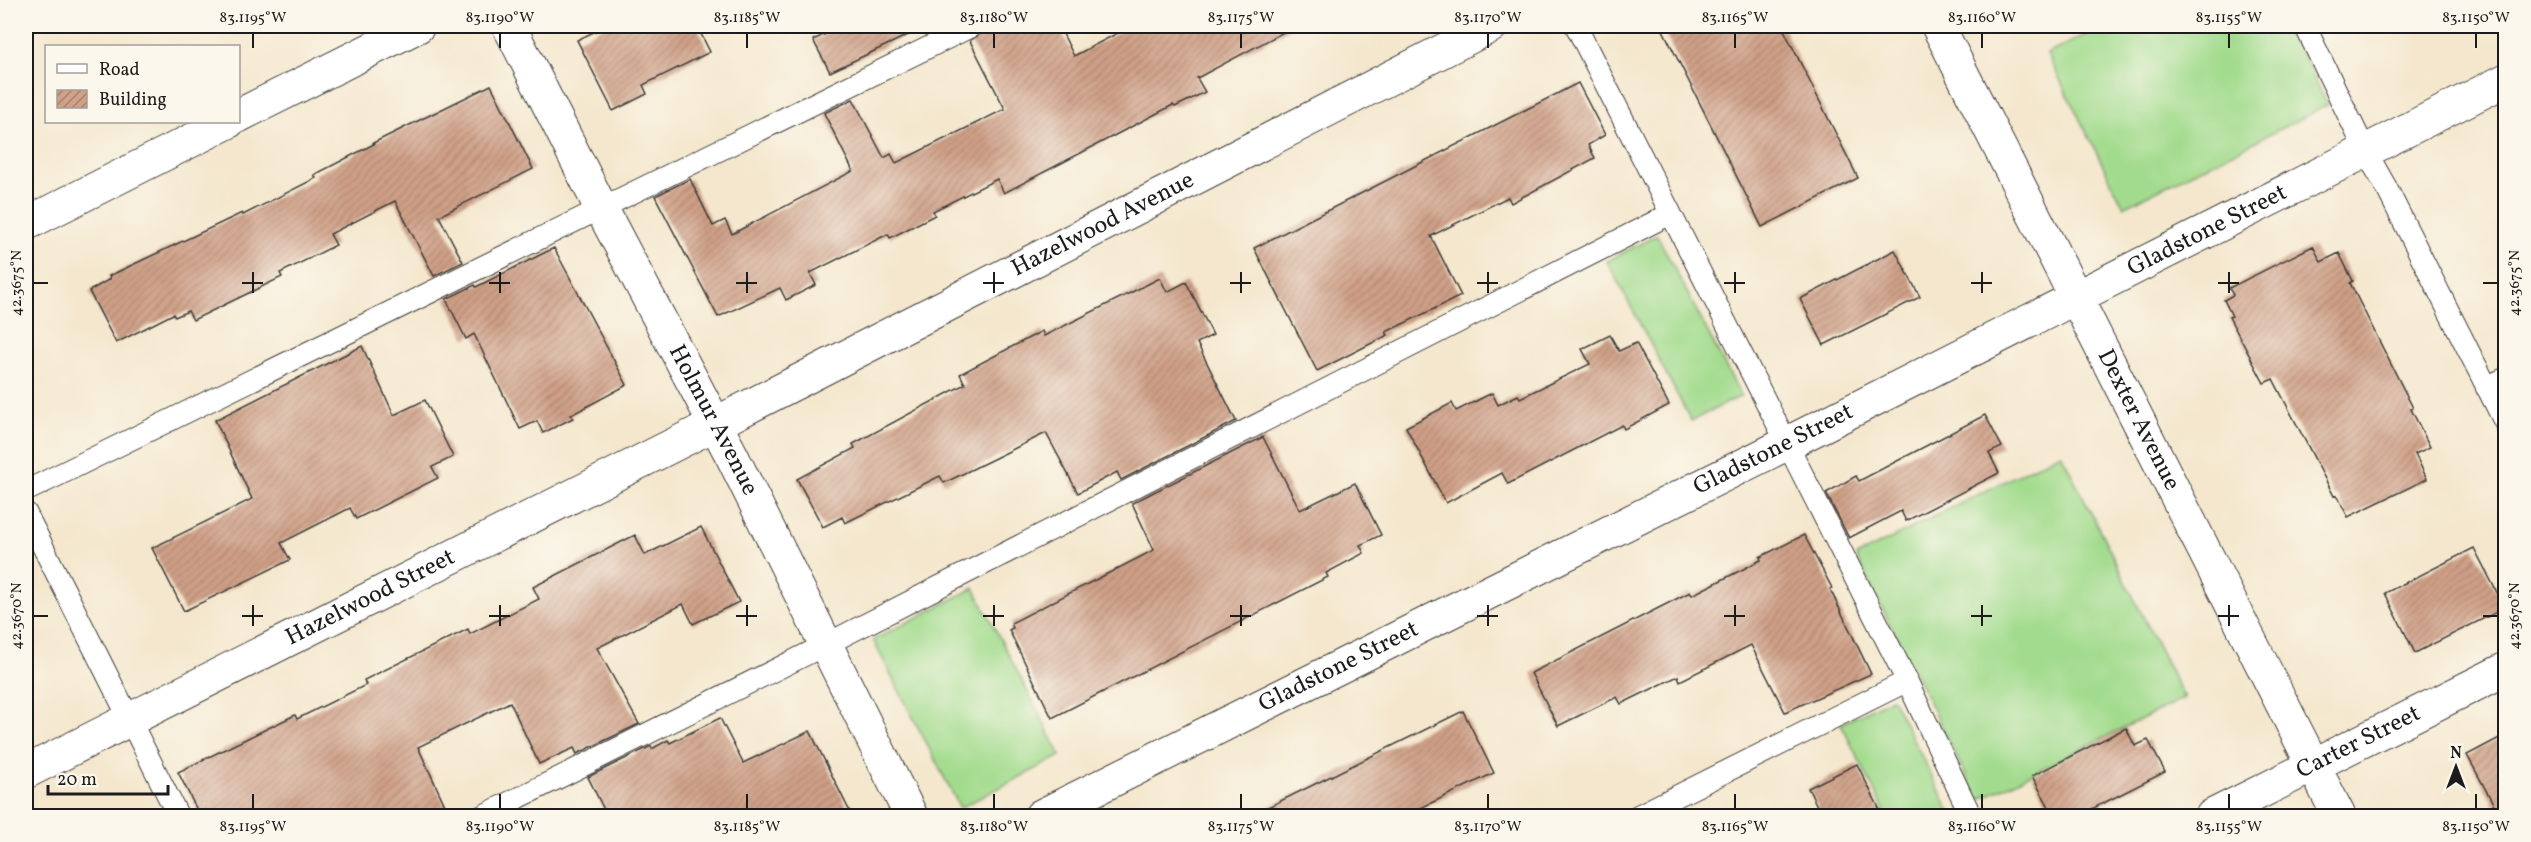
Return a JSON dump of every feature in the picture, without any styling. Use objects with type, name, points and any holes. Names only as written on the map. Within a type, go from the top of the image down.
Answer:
[{"type":"street","points":[[240,115],[418,26]]},
{"type":"street","name":"Holmur Avenue","points":[[509,26],[601,208],[715,424],[911,816]]},
{"type":"street","name":"Hazelwood Avenue","points":[[715,424],[1491,26]]},
{"type":"street","name":"Dexter Avenue","points":[[1938,26],[2339,816]]},
{"type":"street","name":"Gladstone Street","points":[[1041,816],[1786,444],[2505,80]]},
{"type":"street","points":[[26,224],[226,123]]},
{"type":"street","name":"Hazelwood Street","points":[[26,772],[715,424]]},
{"type":"street","name":"Carter Street","points":[[2212,816],[2505,669]]},
{"type":"lane","points":[[26,491],[972,26]]},
{"type":"lane","points":[[1576,26],[1907,681],[1971,816]]},
{"type":"lane","points":[[2305,26],[2365,150],[2386,187],[2505,425]]},
{"type":"lane","points":[[482,816],[825,645],[1670,214]]},
{"type":"lane","points":[[2486,387],[2505,378]]},
{"type":"lane","points":[[26,513],[178,816]]},
{"type":"lane","points":[[1637,816],[1907,681]]},
{"type":"green space","points":[[2103,26],[2288,26],[2328,105],[2124,207],[2047,54]]},
{"type":"green space","points":[[1657,235],[1741,396],[1691,421],[1607,261]]},
{"type":"green space","points":[[2061,453],[2184,698],[1978,800],[1856,556]]},
{"type":"green space","points":[[974,588],[1061,756],[960,808],[873,640]]},
{"type":"green space","points":[[1892,698],[1952,816],[1887,816],[1841,724]]},
{"type":"building","points":[[606,26],[697,26],[710,52],[643,85],[647,94],[613,111],[577,40]]},
{"type":"building","points":[[842,26],[927,26],[830,72],[813,40]]},
{"type":"building","points":[[991,26],[1059,26],[1074,56],[1131,26],[1295,26],[1197,78],[1205,92],[1175,107],[1173,105],[1004,193],[997,179],[933,211],[935,215],[890,238],[888,234],[810,273],[816,285],[786,300],[780,288],[718,317],[655,196],[690,179],[713,226],[725,220],[732,234],[853,171],[824,113],[853,99],[884,158],[891,154],[896,163],[1005,109],[970,41]]},
{"type":"building","points":[[1661,26],[1782,26],[1858,178],[1762,227]]},
{"type":"building","points":[[1578,83],[1605,135],[1588,145],[1595,158],[1511,203],[1508,197],[1431,236],[1461,296],[1386,332],[1388,335],[1317,371],[1254,248]]},
{"type":"building","points":[[491,85],[533,169],[439,216],[463,262],[434,276],[395,201],[330,234],[336,245],[280,273],[282,277],[193,320],[188,311],[175,317],[173,314],[116,343],[89,291],[110,279],[109,276],[242,213],[243,215],[316,178],[314,175],[373,143]]},
{"type":"building","points":[[2313,246],[2321,262],[2339,253],[2353,281],[2350,283],[2413,408],[2411,409],[2430,447],[2415,454],[2427,479],[2348,517],[2337,495],[2334,496],[2273,379],[2264,383],[2229,317],[2232,316],[2224,300],[2233,295],[2229,288]]},
{"type":"building","points":[[554,248],[627,385],[571,415],[573,418],[543,433],[537,421],[520,429],[474,334],[466,339],[446,299],[475,285],[476,287]]},
{"type":"building","points":[[1895,250],[1920,297],[1824,345],[1800,299]]},
{"type":"building","points":[[1160,278],[1167,292],[1186,282],[1213,335],[1197,343],[1236,421],[1121,480],[1117,472],[1078,493],[1046,433],[944,483],[940,476],[845,523],[842,517],[823,527],[797,479],[855,448],[853,444],[965,384],[960,374],[1042,331],[1044,336]]},
{"type":"building","points":[[1610,335],[1619,351],[1636,343],[1669,405],[1624,429],[1622,425],[1508,484],[1502,473],[1446,503],[1406,427],[1452,403],[1456,411],[1492,393],[1498,405],[1518,395],[1520,398],[1590,364],[1582,349]]},
{"type":"building","points":[[362,346],[394,415],[425,400],[453,457],[432,467],[438,478],[356,519],[350,508],[281,543],[290,560],[184,611],[152,548],[252,499],[215,420]]},
{"type":"building","points":[[1985,415],[2002,447],[1989,453],[1999,473],[1906,521],[1901,511],[1849,538],[1826,493],[1856,476],[1859,481]]},
{"type":"building","points":[[1263,437],[1300,510],[1355,483],[1381,535],[1360,545],[1364,553],[1326,573],[1328,577],[1052,718],[1009,630],[1013,628],[1011,623],[1154,550],[1132,503]]},
{"type":"building","points":[[701,527],[739,602],[693,624],[683,604],[597,648],[639,724],[577,754],[574,748],[539,764],[510,702],[418,747],[450,816],[200,816],[178,772],[295,715],[297,719],[366,685],[364,680],[468,629],[470,634],[539,599],[533,587],[635,535],[645,555]]},
{"type":"building","points":[[1804,535],[1832,588],[1830,589],[1871,674],[1785,712],[1751,645],[1680,681],[1678,676],[1621,704],[1617,697],[1558,726],[1531,673],[1690,592],[1692,595]]},
{"type":"building","points":[[2474,548],[2505,608],[2415,653],[2385,593]]},
{"type":"building","points":[[1463,711],[1494,773],[1404,816],[1250,816]]},
{"type":"building","points":[[720,718],[743,763],[810,731],[852,816],[607,816],[588,777],[651,746],[652,749],[668,740],[670,743]]},
{"type":"building","points":[[2126,728],[2135,746],[2148,740],[2165,772],[2078,816],[2054,816],[2032,776]]},
{"type":"building","points":[[2505,735],[2505,816],[2500,816],[2467,755]]},
{"type":"building","points":[[1857,764],[1883,816],[1822,816],[1808,788]]}]
